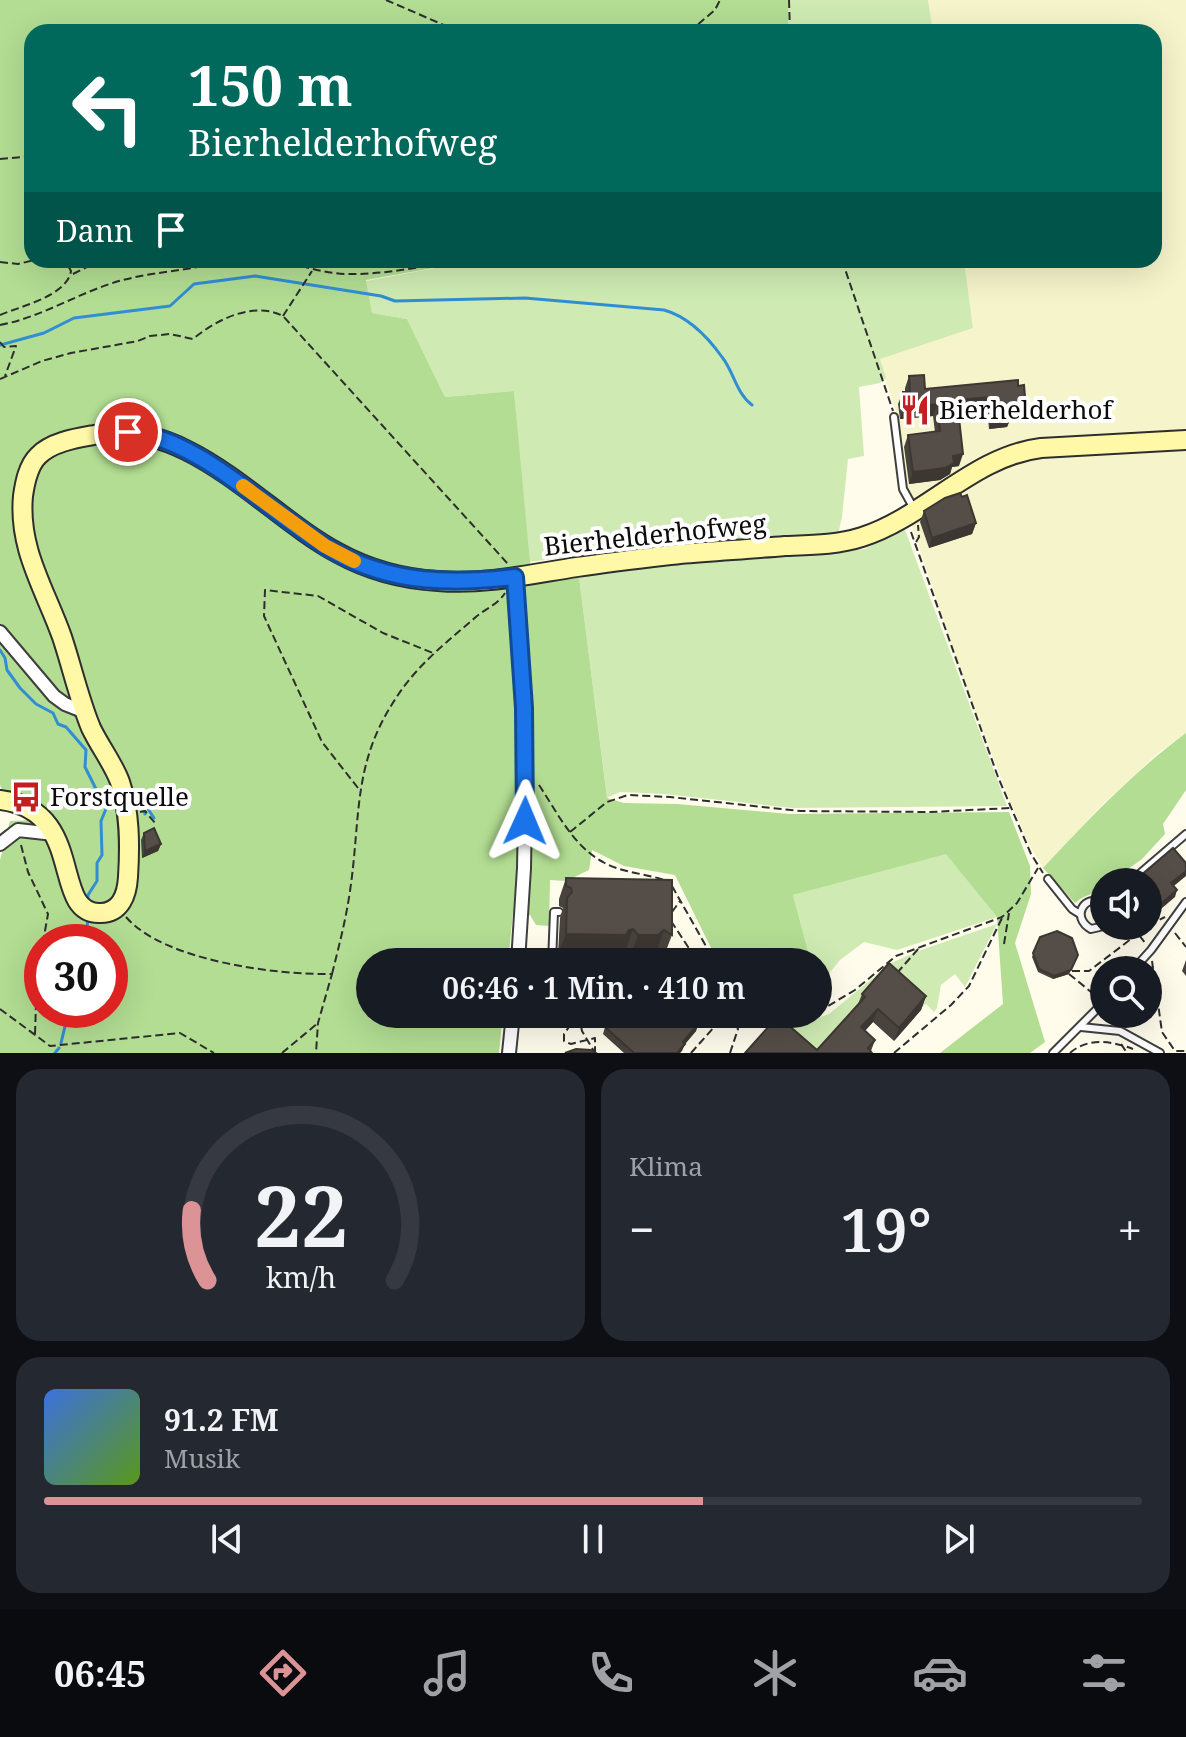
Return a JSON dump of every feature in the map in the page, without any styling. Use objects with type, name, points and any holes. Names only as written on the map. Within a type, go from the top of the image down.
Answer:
[{"type":"street","name":"Bierhelderhofweg","points":[[119,906],[127,885],[127,814],[118,776],[85,712],[60,632],[32,566],[23,534],[23,499],[28,472],[41,453],[57,444],[109,432],[148,435],[176,446],[211,466],[325,546],[367,566],[395,575],[472,582],[665,556],[837,543],[865,536],[913,515],[998,461],[1025,451],[1186,440]]},
{"type":"street","points":[[515,577],[526,774],[519,948]]},
{"type":"street","points":[[0,632],[54,696],[85,712]]},
{"type":"street","points":[[0,800],[22,804],[47,822],[78,904],[98,913],[119,906]]},
{"type":"street","points":[[4,839],[24,829],[54,834]]},
{"type":"street","points":[[509,1053],[512,1028]]},
{"type":"lane","points":[[894,417],[903,489],[913,515]]},
{"type":"lane","points":[[1146,868],[1186,834]]},
{"type":"lane","points":[[1048,879],[1090,928]]},
{"type":"lane","points":[[1080,914],[1090,901]]},
{"type":"lane","points":[[1146,956],[1186,902]]},
{"type":"lane","points":[[554,948],[554,912],[559,912]]},
{"type":"lane","points":[[1053,1053],[1090,1017]]},
{"type":"lane","points":[[1081,1027],[1120,1031],[1160,1053]]},
{"type":"path","points":[[386,0],[442,24]]},
{"type":"path","points":[[698,24],[715,10],[720,0]]},
{"type":"path","points":[[789,0],[790,24]]},
{"type":"path","points":[[0,159],[24,157]]},
{"type":"path","points":[[0,262],[24,263]]},
{"type":"path","points":[[70,268],[71,275]]},
{"type":"path","points":[[0,315],[46,296],[67,282],[71,275],[85,268]]},
{"type":"path","points":[[0,325],[33,316],[123,280],[200,268]]},
{"type":"path","points":[[306,268],[346,274],[406,268]]},
{"type":"path","points":[[845,268],[894,417]]},
{"type":"path","points":[[283,316],[313,270]]},
{"type":"path","points":[[0,379],[42,361],[150,336],[170,334],[193,339],[205,329],[256,309],[269,309],[283,316],[506,561],[515,577],[500,601],[478,615],[434,653],[410,679],[383,720],[366,759],[359,789],[350,890],[318,1023],[316,1053]]},
{"type":"path","points":[[1,344],[16,346],[5,377]]},
{"type":"path","points":[[913,515],[915,543],[966,693],[1011,808],[1039,867],[1048,879]]},
{"type":"path","points":[[913,515],[919,537],[915,543]]},
{"type":"path","points":[[359,789],[322,742],[289,673],[264,616],[265,590],[318,596],[383,633],[434,653]]},
{"type":"path","points":[[526,774],[536,781],[570,832],[604,863],[666,881],[707,948]]},
{"type":"path","points":[[570,832],[598,808],[628,795],[800,811],[930,812],[1011,808]]},
{"type":"path","points":[[127,814],[145,811],[155,823]]},
{"type":"path","points":[[4,839],[21,846],[28,872],[48,914],[46,924]]},
{"type":"path","points":[[832,1004],[855,990],[883,964],[1002,917],[1017,903],[1039,867]]},
{"type":"path","points":[[665,924],[680,901]]},
{"type":"path","points":[[119,906],[136,927],[173,949],[261,970],[294,975],[332,974]]},
{"type":"path","points":[[1004,944],[1009,911]]},
{"type":"path","points":[[1162,919],[1167,916],[1174,919]]},
{"type":"path","points":[[668,917],[689,948]]},
{"type":"path","points":[[894,1053],[969,986],[1002,917]]},
{"type":"path","points":[[1169,926],[1186,947]]},
{"type":"path","points":[[1107,956],[1127,940]]},
{"type":"path","points":[[1143,940],[1151,950],[1165,1039],[1176,1052],[1186,1051]]},
{"type":"path","points":[[894,977],[920,947]]},
{"type":"path","points":[[1090,970],[1071,972],[1090,989]]},
{"type":"path","points":[[0,1009],[50,1046],[180,1033],[214,1053]]},
{"type":"path","points":[[282,1053],[318,1023]]},
{"type":"path","points":[[35,1028],[35,1035]]},
{"type":"path","points":[[568,1028],[564,1041],[569,1044],[596,1039],[595,1053]]},
{"type":"path","points":[[582,1028],[595,1053]]},
{"type":"path","points":[[691,1053],[713,1028]]},
{"type":"path","points":[[730,1053],[738,1028]]},
{"type":"path","points":[[1070,1053],[1087,1043],[1120,1044],[1139,1051]]},
{"type":"path","points":[[1120,1044],[1127,1053]]},
{"type":"path","points":[[60,1053],[62,1045]]},
{"type":"shaded area","points":[[928,0],[1186,0],[1186,433],[1016,459],[1186,445],[1186,733],[1158,753],[1104,803],[1043,868],[1011,803],[965,685],[910,520],[899,421],[879,359],[973,328],[965,268],[1162,268],[1162,24],[932,24]]},
{"type":"green space","points":[[0,0],[788,0],[788,24],[24,24],[24,268],[433,268],[366,280],[372,313],[407,319],[445,397],[514,391],[532,584],[579,577],[607,798],[624,803],[677,804],[789,814],[1009,812],[1030,866],[1031,894],[1015,943],[1045,1042],[1030,1053],[940,1053],[1003,1004],[997,917],[946,854],[793,895],[807,948],[711,948],[675,875],[624,866],[592,850],[589,870],[566,881],[550,880],[549,926],[536,925],[530,915],[513,913],[509,948],[356,948],[356,1028],[502,1028],[499,1053],[0,1053],[0,860],[10,821],[33,820],[4,794],[0,785]]},
{"type":"green space","points":[[788,0],[928,0],[932,24],[788,24]]},
{"type":"green space","points":[[435,268],[965,268],[973,328],[880,359],[886,378],[880,383],[859,387],[864,456],[848,459],[838,535],[654,547],[528,562],[514,391],[445,397],[407,319],[372,313],[366,281]]},
{"type":"green space","points":[[904,527],[1007,806],[793,808],[664,794],[620,792],[607,798],[579,577],[649,565],[865,549]]},
{"type":"green space","points":[[1186,733],[1186,790],[1163,824],[1165,834],[1129,868],[1090,868],[1090,894],[1075,903],[1043,868],[1094,814]]},
{"type":"green space","points":[[946,853],[997,917],[897,950],[864,942],[832,970],[832,948],[807,948],[793,895]]},
{"type":"green space","points":[[997,924],[965,987],[955,974],[941,985],[934,1012],[926,1004],[921,1008],[884,976],[820,1053],[785,1037],[794,1028],[832,1028],[832,1012],[891,963]]},
{"type":"building","points":[[924,375],[925,389],[1018,380],[1018,386],[1024,385],[1026,409],[1011,410],[1012,415],[993,417],[991,397],[957,400],[963,454],[953,456],[954,463],[945,468],[913,472],[908,435],[940,431],[937,404],[904,408],[903,392],[910,392],[909,376]]},
{"type":"building","points":[[960,493],[962,497],[967,495],[976,523],[932,538],[924,511]]},
{"type":"building","points":[[154,828],[161,844],[145,851],[144,833]]},
{"type":"building","points":[[1173,848],[1186,863],[1186,871],[1171,883],[1177,890],[1162,903],[1162,868],[1149,868]]},
{"type":"building","points":[[566,878],[672,880],[672,935],[664,930],[658,935],[638,935],[633,929],[626,935],[566,934],[567,898],[572,892],[566,886]]},
{"type":"building","points":[[1057,931],[1072,938],[1078,955],[1071,970],[1054,976],[1039,969],[1033,953],[1040,937]]},
{"type":"building","points":[[889,963],[926,996],[899,1028],[878,1009],[861,1027],[875,1040],[868,1048],[872,1053],[745,1053],[767,1028],[792,1028],[817,1050],[865,997],[862,994]]},
{"type":"building","points":[[606,1028],[695,1028],[677,1053],[634,1053]]},
{"type":"building","points":[[576,1049],[591,1050],[596,1053],[565,1053]]},
{"type":"waterway","points":[[0,345],[44,333],[74,318],[170,306],[194,284],[255,276],[381,296],[395,301],[525,298],[664,310],[682,317],[704,335],[726,363],[742,395],[752,405]]},
{"type":"waterway","points":[[0,650],[7,670],[20,688],[36,704],[53,713],[58,724],[66,727],[86,750],[85,767],[106,809],[101,821],[102,855],[97,863],[97,881],[88,895],[88,901]]},
{"type":"waterway","points":[[131,796],[146,806],[154,818]]},
{"type":"waterway","points":[[142,803],[145,814]]},
{"type":"waterway","points":[[87,924],[88,919]]},
{"type":"waterway","points":[[61,1043],[65,1028]]},
{"type":"waterway","points":[[55,1053],[59,1048]]},
{"type":"slow traffic","points":[[243,486],[325,546],[354,561]]},
{"type":"place","name":"Bierhelderhof","points":[[915,410]]},
{"type":"place","name":"Forstquelle","points":[[26,797]]},
{"type":"route","points":[[128,432],[158,438],[200,459],[246,488],[325,546],[367,566],[415,579],[454,583],[515,577],[524,708],[525,821]]}]
